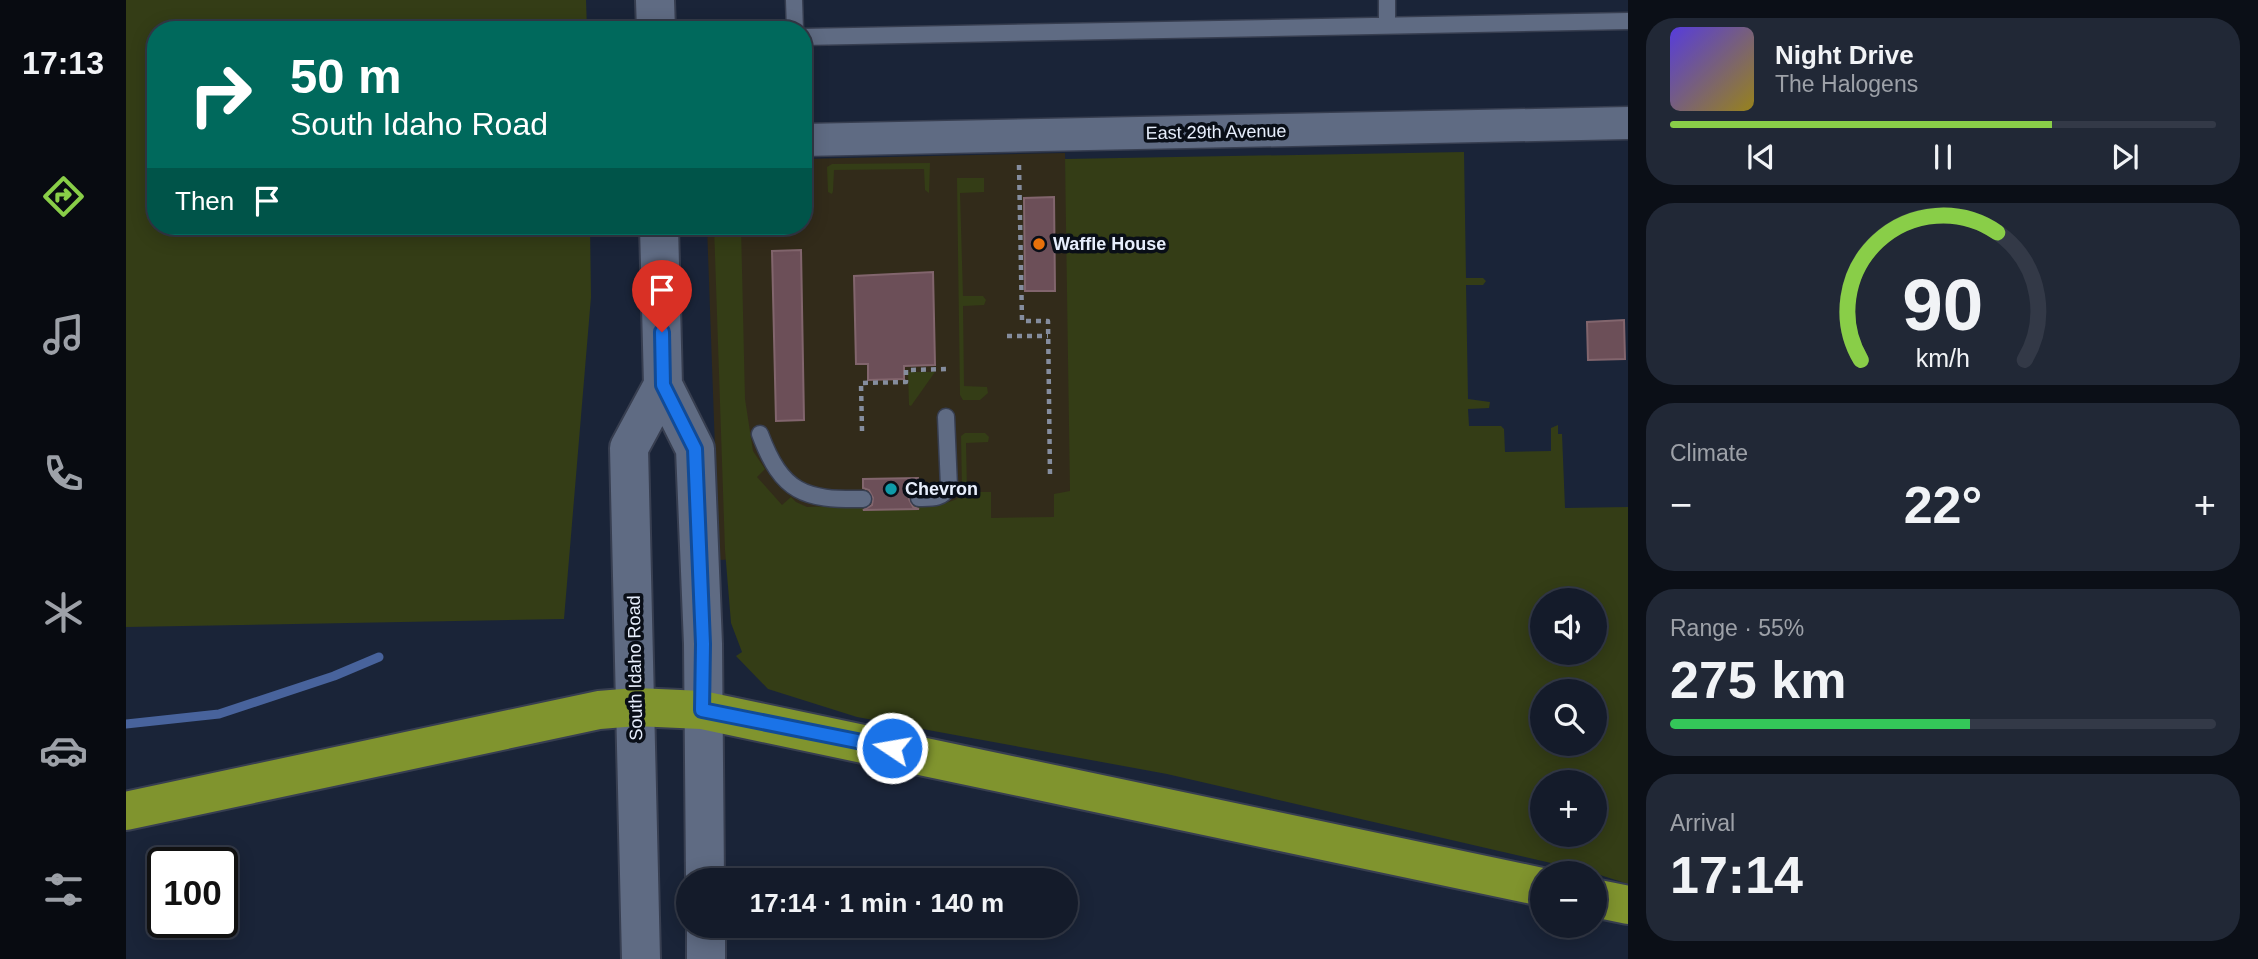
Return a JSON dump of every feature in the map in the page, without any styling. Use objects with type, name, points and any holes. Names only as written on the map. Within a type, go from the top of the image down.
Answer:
[{"type":"highway","points":[[126,811],[599,710],[636,707],[702,710],[1530,884]]},
{"type":"highway","points":[[1607,901],[1628,905]]},
{"type":"main road","points":[[655,0],[656,21]]},
{"type":"main road","name":"South Idaho Road","points":[[659,235],[663,385],[695,449],[703,644],[705,868]]},
{"type":"main road","name":"South Idaho Road","points":[[641,959],[629,449],[663,385]]},
{"type":"main road","points":[[706,938],[706,959]]},
{"type":"street","name":"East 29th Avenue","points":[[812,140],[1628,123]]},
{"type":"lane","points":[[794,0],[795,21]]},
{"type":"lane","points":[[1387,0],[1387,25]]},
{"type":"lane","points":[[812,37],[1628,21]]},
{"type":"lane","points":[[919,498],[936,498],[944,494],[949,487],[946,417]]},
{"type":"lane","points":[[760,434],[769,456],[787,481],[806,495],[826,499],[863,499]]},
{"type":"path","points":[[1019,158],[1022,321],[1048,321],[1050,477]]},
{"type":"path","points":[[1007,336],[1048,336]]},
{"type":"path","points":[[862,431],[861,383],[906,382],[906,370],[948,369]]},
{"type":"shaded area","points":[[1065,153],[1078,544],[719,560],[707,235],[812,235],[812,159]]},
{"type":"green space","points":[[126,0],[586,0],[587,21],[147,21],[147,235],[590,235],[591,297],[564,619],[126,627]]},
{"type":"green space","points":[[1464,152],[1466,278],[1483,278],[1486,281],[1483,285],[1466,285],[1468,399],[1490,402],[1489,408],[1468,409],[1469,426],[1501,426],[1504,429],[1505,452],[1551,451],[1551,428],[1558,425],[1558,434],[1562,434],[1565,508],[1628,507],[1628,884],[1607,877],[1607,861],[1542,861],[1167,774],[857,717],[768,689],[736,656],[742,652],[731,623],[725,550],[714,235],[741,235],[745,399],[753,451],[765,469],[757,477],[782,505],[791,497],[807,507],[949,502],[957,499],[962,489],[961,436],[965,433],[985,433],[989,437],[988,442],[966,443],[967,492],[991,492],[991,518],[1054,517],[1054,494],[1070,491],[1065,159]]},
{"type":"green space","points":[[930,163],[929,193],[925,190],[924,169],[834,170],[833,191],[832,194],[828,192],[827,167],[832,164]]},
{"type":"green space","points":[[957,178],[984,178],[984,192],[960,193],[963,296],[983,296],[986,300],[984,305],[963,306],[964,386],[987,387],[988,393],[980,400],[963,400],[960,395]]},
{"type":"green space","points":[[908,372],[935,372],[911,406],[909,405]]},
{"type":"building","name":"Waffle House","points":[[1054,197],[1055,291],[1025,291],[1024,198]]},
{"type":"building","points":[[801,250],[804,420],[776,421],[772,251]]},
{"type":"building","points":[[933,272],[935,365],[904,366],[904,379],[868,380],[868,364],[856,364],[854,276]]},
{"type":"building","points":[[1624,320],[1625,359],[1588,360],[1587,322]]},
{"type":"building","name":"Chevron","points":[[918,478],[919,488],[910,492],[909,499],[913,507],[919,509],[863,510],[872,505],[873,498],[869,490],[863,488],[863,479]]},
{"type":"waterway","points":[[126,724],[219,714],[334,676],[379,657]]},
{"type":"place","name":"Waffle House","points":[[1039,244]]},
{"type":"place","name":"Chevron","points":[[891,489]]},
{"type":"route","points":[[662,332],[663,385],[695,449],[703,644],[702,710],[892,748]]}]
